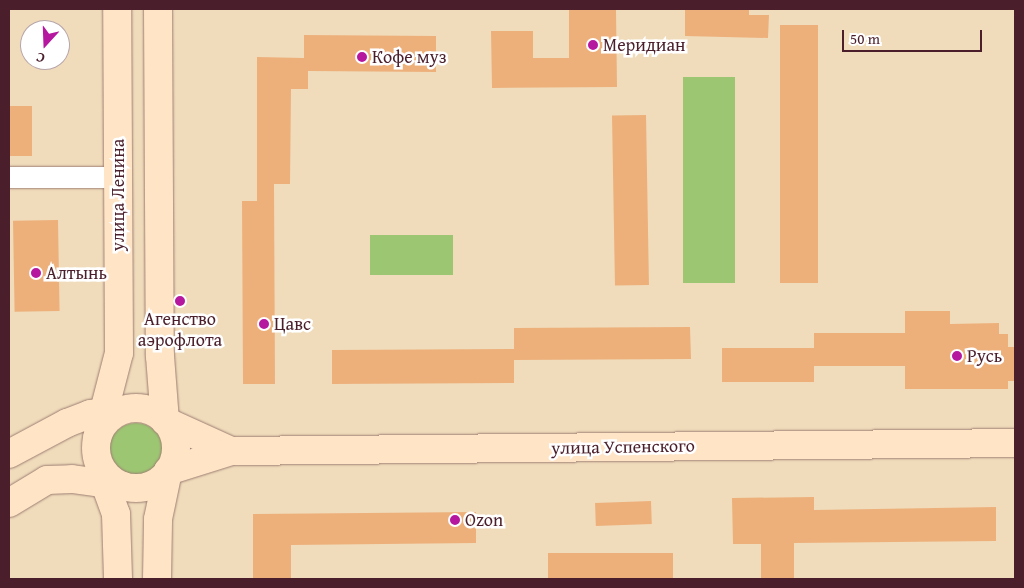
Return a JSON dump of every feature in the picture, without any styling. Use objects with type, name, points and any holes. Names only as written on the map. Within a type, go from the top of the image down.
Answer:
[{"type":"main road","name":"улица Ленина","points":[[117,9],[117,411]]},
{"type":"main road","points":[[9,503],[48,480],[112,480],[151,484],[168,471],[174,462],[175,440],[165,421],[160,372],[158,9]]},
{"type":"main road","points":[[117,411],[97,438],[95,448],[112,480],[116,514],[118,579]]},
{"type":"main road","points":[[9,454],[67,423],[117,411],[157,414],[165,421],[231,451]]},
{"type":"main road","name":"улица Успенского","points":[[231,451],[1015,443]]},
{"type":"main road","points":[[168,471],[231,451]]},
{"type":"main road","points":[[157,579],[158,519],[168,471]]},
{"type":"street","points":[[9,177],[117,177]]},
{"type":"green space","points":[[683,77],[735,77],[735,283],[683,283]]},
{"type":"green space","points":[[370,235],[453,235],[453,275],[370,275]]},
{"type":"green space","points":[[131,423],[141,423],[151,427],[159,435],[163,450],[159,465],[151,473],[141,477],[131,477],[121,473],[113,465],[109,455],[109,445],[113,435],[121,427]]},
{"type":"building","name":"Меридиан","points":[[569,9],[616,9],[617,87],[492,88],[491,31],[533,31],[533,58],[569,58]]},
{"type":"building","points":[[685,9],[749,9],[749,15],[769,15],[768,38],[685,36]]},
{"type":"building","points":[[780,25],[818,25],[818,283],[780,283]]},
{"type":"building","points":[[304,35],[436,36],[436,72],[308,71],[308,89],[291,89],[290,184],[274,184],[275,384],[243,384],[242,201],[257,201],[257,57],[304,58]]},
{"type":"building","points":[[9,106],[32,106],[32,156],[9,156]]},
{"type":"building","points":[[646,115],[649,285],[615,286],[612,116]]},
{"type":"building","name":"Алтынь","points":[[58,220],[60,311],[15,312],[13,221]]},
{"type":"building","points":[[905,311],[950,311],[950,324],[999,323],[999,334],[1008,334],[1008,347],[1015,347],[1015,381],[1008,381],[1008,389],[905,389],[905,366],[814,366],[814,382],[722,382],[722,348],[814,348],[814,333],[905,333]]},
{"type":"building","points":[[690,327],[691,359],[514,360],[514,383],[332,384],[332,350],[514,349],[514,328]]},
{"type":"building","points":[[814,497],[814,510],[996,507],[996,541],[794,543],[794,579],[761,579],[761,544],[733,544],[732,498]]},
{"type":"building","points":[[651,501],[652,524],[596,526],[595,503]]},
{"type":"building","points":[[476,512],[476,543],[291,545],[291,579],[253,579],[253,514]]},
{"type":"building","points":[[548,553],[673,553],[673,579],[548,579]]},
{"type":"place","name":"Меридиан","points":[[593,45]]},
{"type":"place","name":"Кофе муз","points":[[362,57]]},
{"type":"place","name":"Алтынь","points":[[36,273]]},
{"type":"place","name":"Агенство аэрофлота","points":[[180,301]]},
{"type":"place","name":"Цавс","points":[[264,324]]},
{"type":"place","name":"Русь","points":[[957,356]]},
{"type":"place","name":"Ozon","points":[[455,520]]}]
